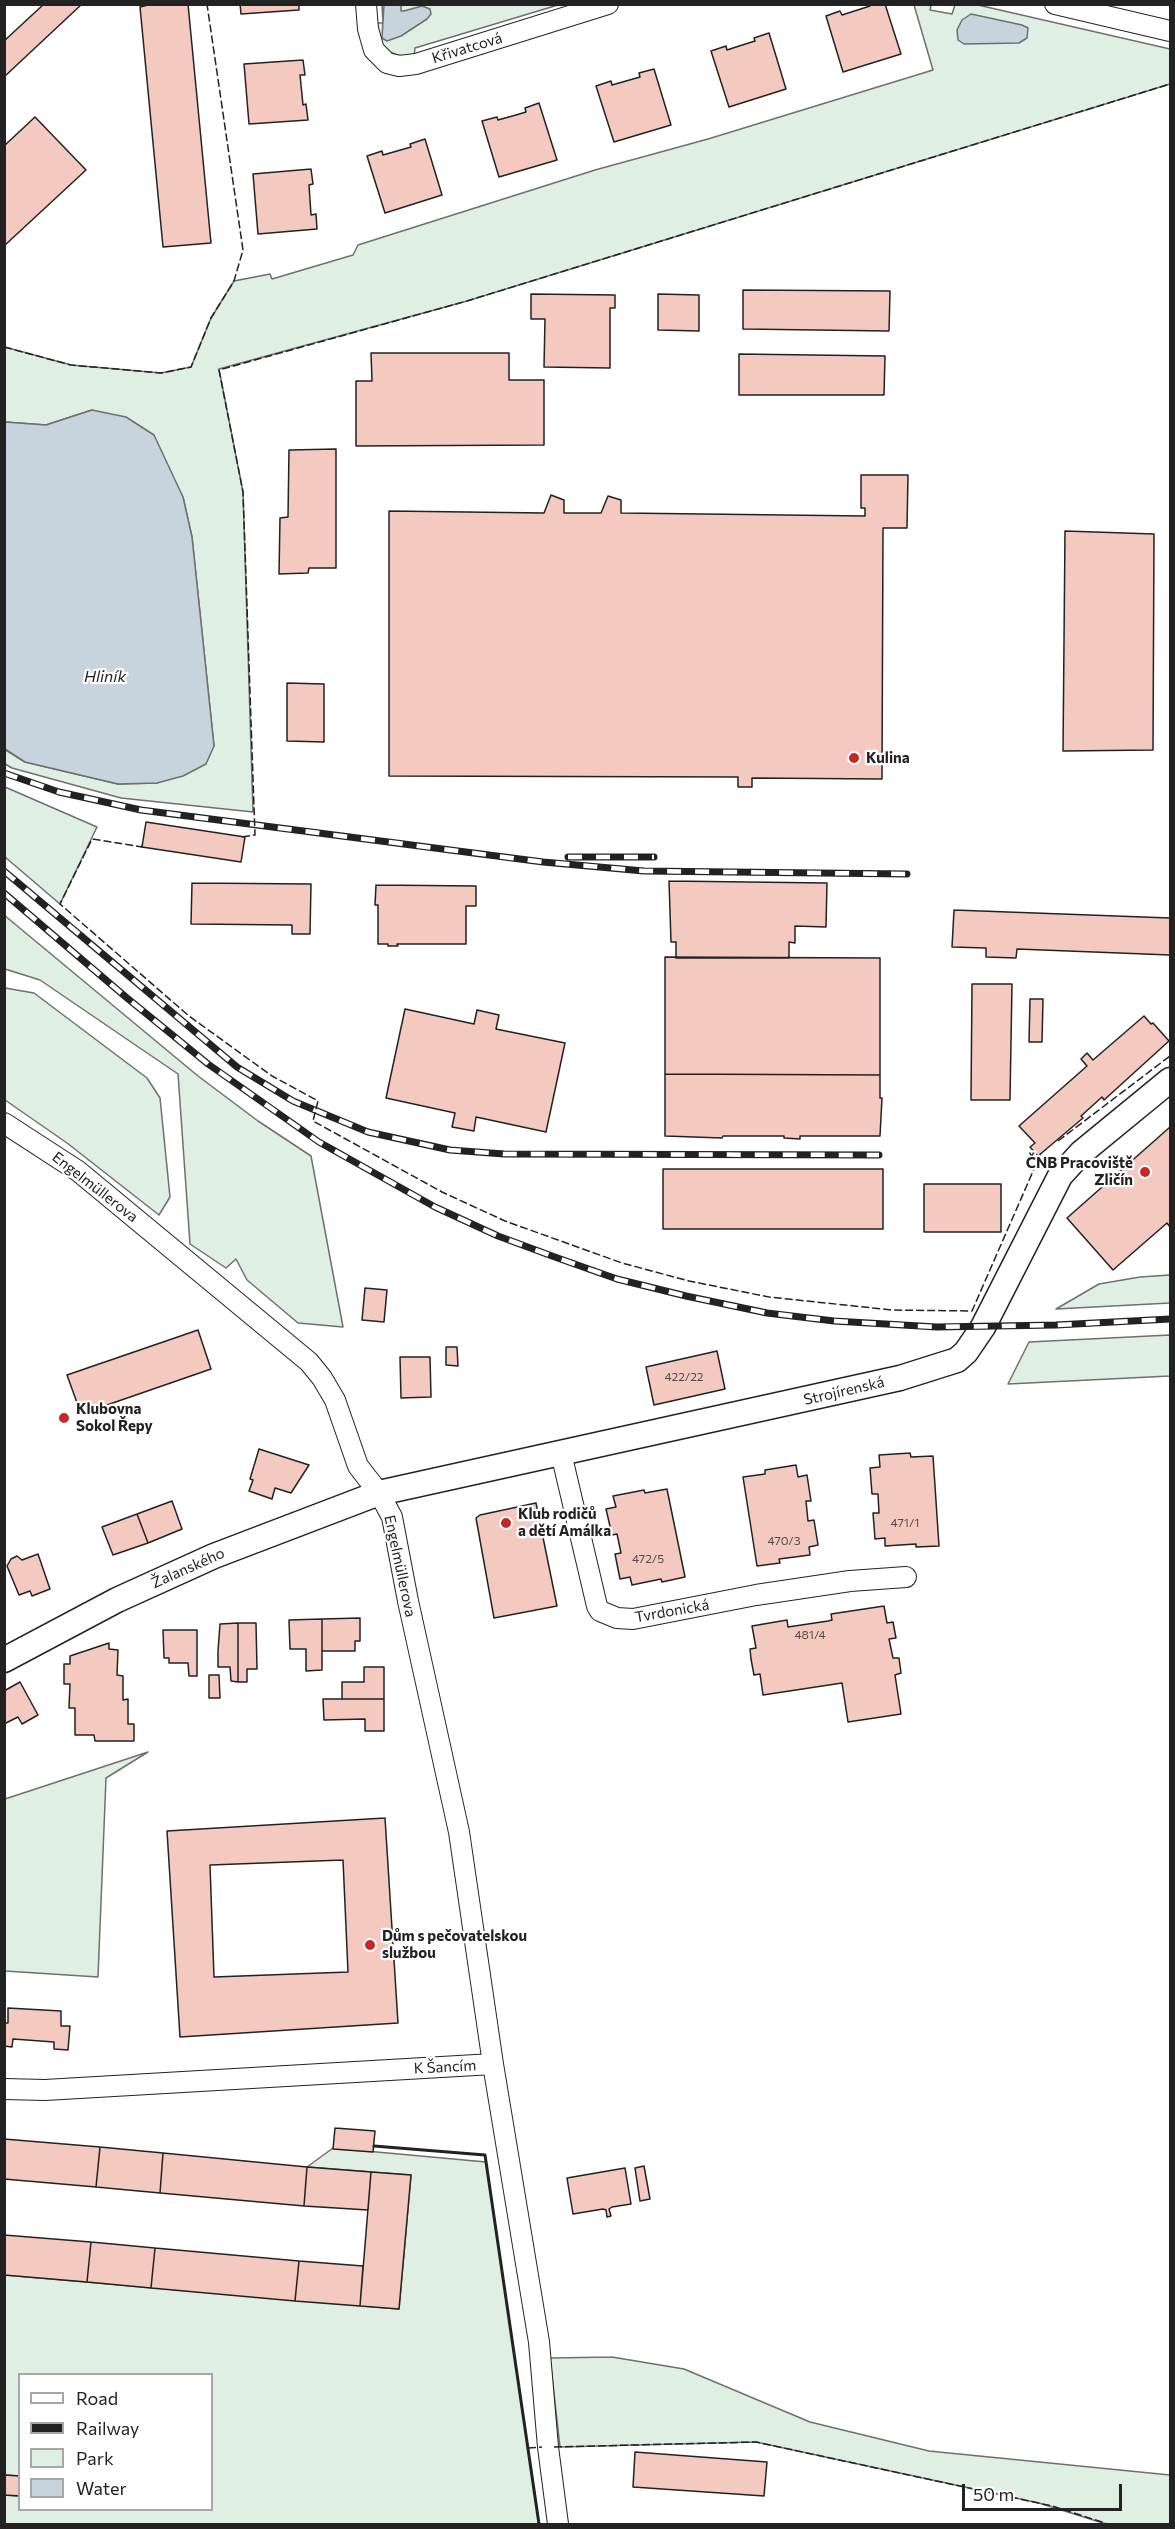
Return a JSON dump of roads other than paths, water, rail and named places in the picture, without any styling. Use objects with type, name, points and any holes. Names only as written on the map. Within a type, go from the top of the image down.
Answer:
[{"type":"street","name":"Křivatcová","points":[[366,4],[368,29],[374,50],[387,63],[399,66],[416,64],[608,4]]},
{"type":"street","points":[[1055,4],[1170,31]]},
{"type":"street","name":"Strojírenská","points":[[380,1493],[900,1378],[957,1360],[966,1352],[983,1327],[1060,1176],[1081,1153],[1170,1080]]},
{"type":"street","name":"Engelmüllerova","points":[[4,1123],[78,1171],[309,1362],[335,1400],[358,1466],[380,1493],[392,1517],[408,1601],[459,1832],[493,2064]]},
{"type":"street","name":"Tvrdonická","points":[[561,1453],[597,1606],[600,1611],[616,1618],[633,1619],[756,1595],[850,1581],[906,1577]]},
{"type":"street","name":"Žalanského","points":[[4,1660],[117,1600],[214,1556],[380,1493]]},
{"type":"street","name":"K Šancím","points":[[4,2089],[45,2090],[493,2064],[539,2342],[548,2447],[558,2524]]},
{"type":"water","points":[[384,5],[401,5],[401,11],[422,6],[430,9],[431,14],[401,36],[387,41],[382,38]]},
{"type":"water","points":[[971,14],[1022,25],[1028,28],[1027,38],[1019,43],[964,44],[958,40],[957,30],[962,20]]},
{"type":"water","name":"Hliník","points":[[92,410],[126,417],[154,435],[183,497],[192,537],[214,746],[206,764],[183,776],[157,783],[118,784],[25,762],[5,749],[5,422],[46,425]]},
{"type":"railway","points":[[4,773],[59,792],[141,810],[543,862],[644,871],[907,874]]},
{"type":"railway","points":[[568,857],[654,857]]},
{"type":"railway","points":[[4,871],[237,1067],[293,1101],[368,1132],[450,1150],[504,1154],[879,1155]]},
{"type":"railway","points":[[4,893],[208,1064],[319,1142],[435,1207],[498,1236],[552,1256],[617,1279],[686,1296],[767,1313],[834,1321],[937,1327],[1056,1325],[1170,1319]]},
{"type":"place","name":"Kulina","points":[[854,758]]},
{"type":"place","name":"ČNB Pracoviště Zličín","points":[[1145,1172]]},
{"type":"place","name":"Klubovna Sokol Řepy","points":[[64,1418]]},
{"type":"place","name":"Klub rodičů a dětí Amálka","points":[[506,1523]]},
{"type":"place","name":"Dům s pečovatelskou službou","points":[[370,1945]]}]
